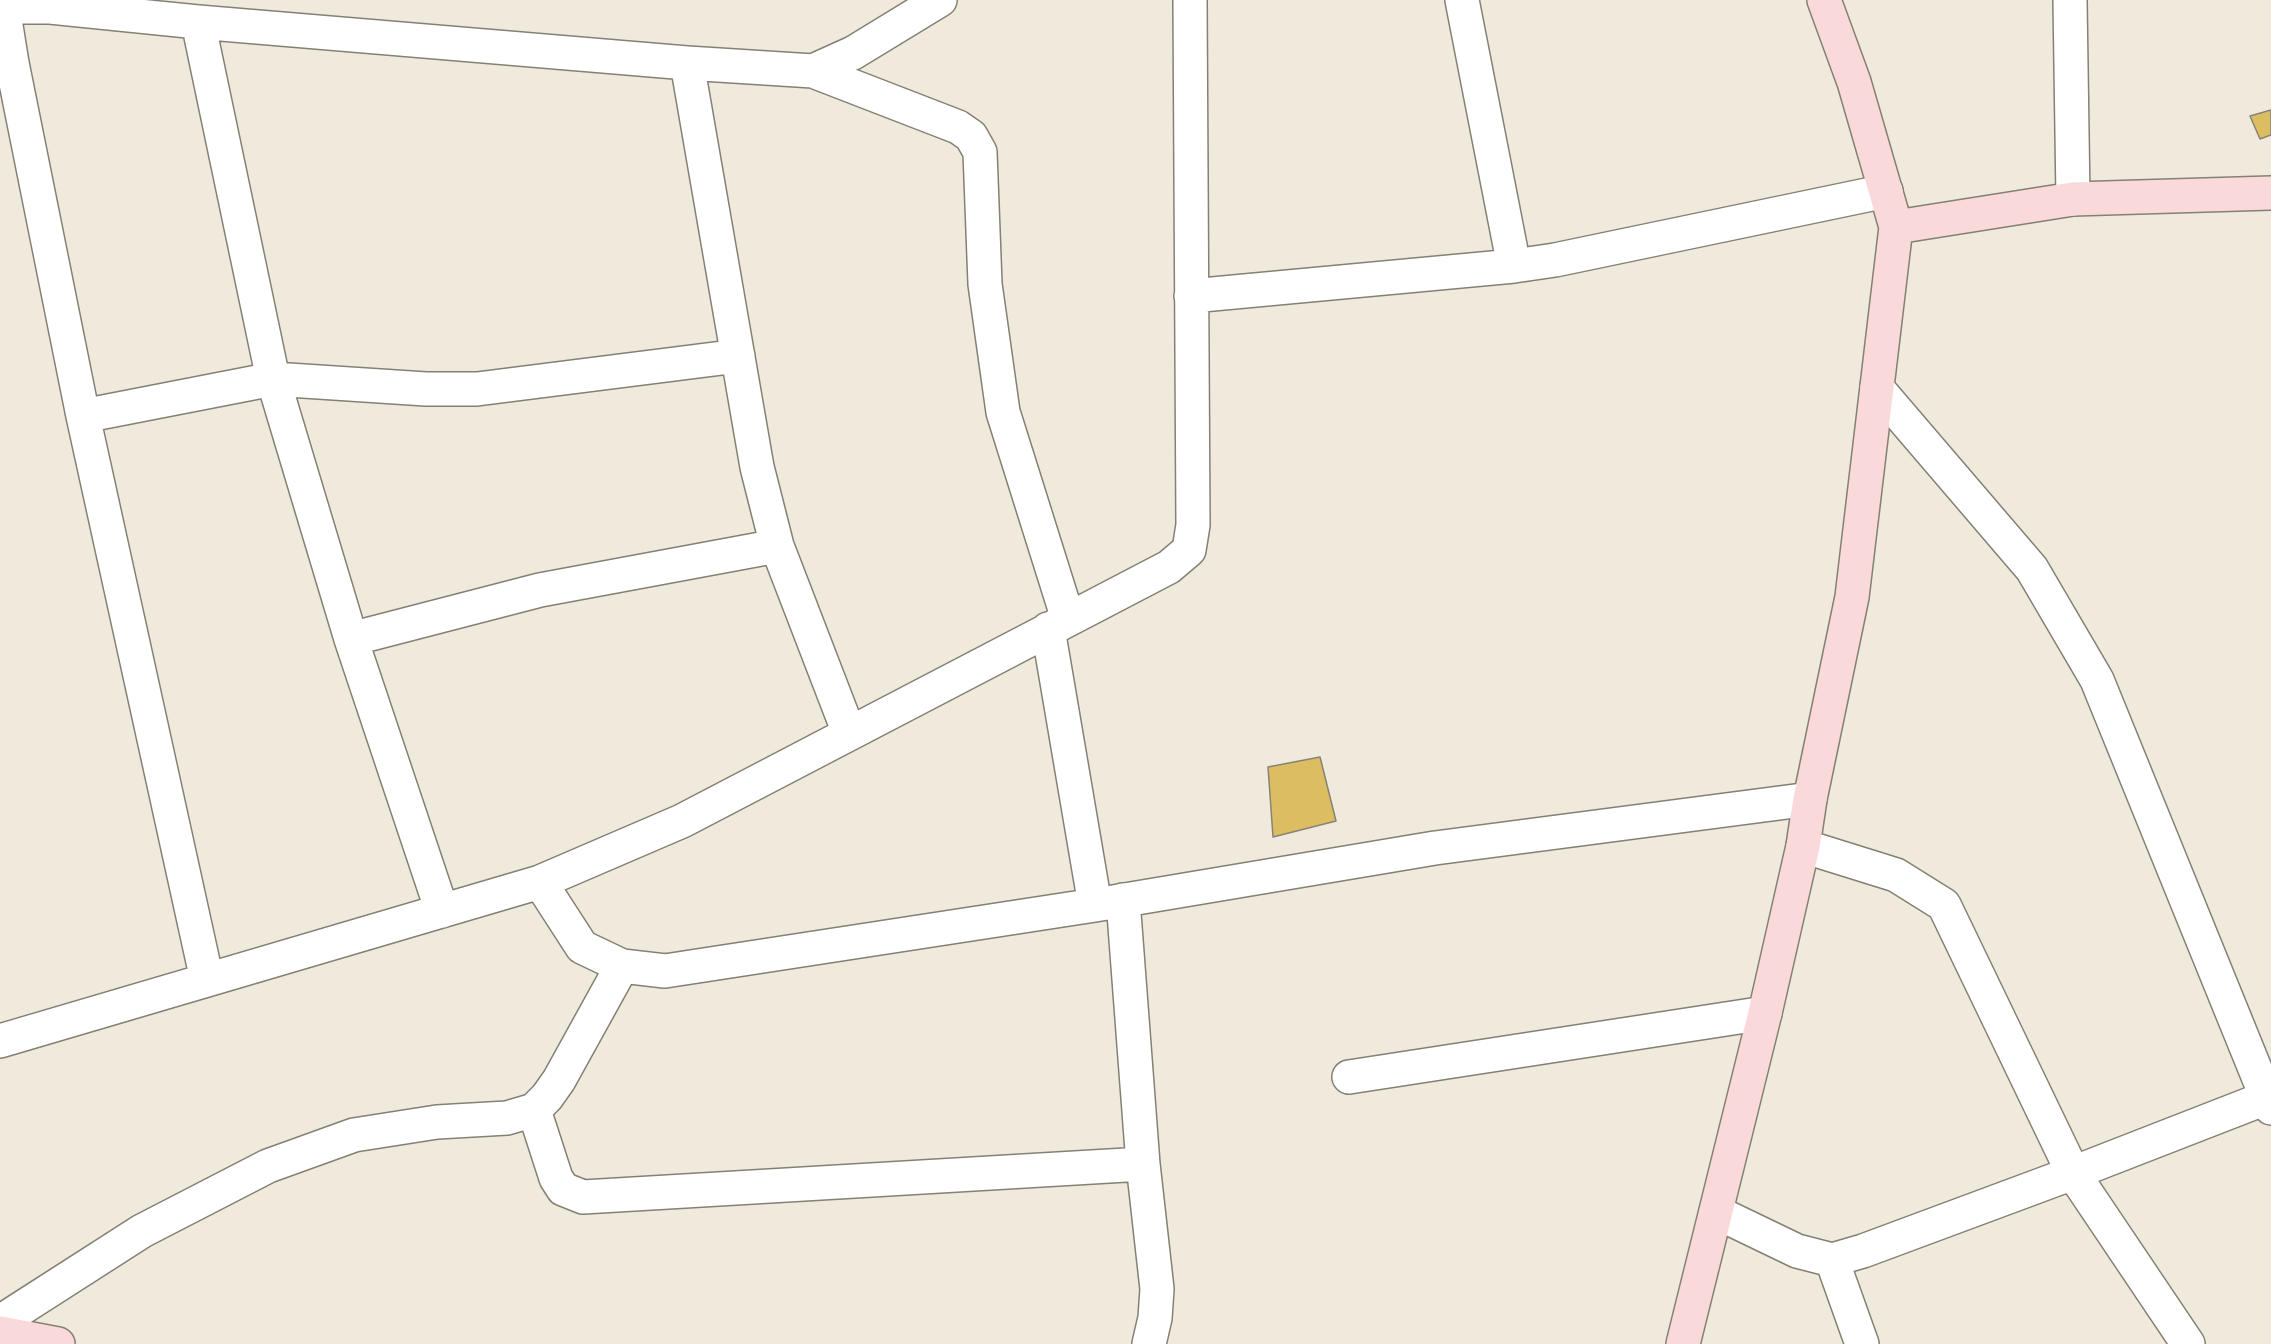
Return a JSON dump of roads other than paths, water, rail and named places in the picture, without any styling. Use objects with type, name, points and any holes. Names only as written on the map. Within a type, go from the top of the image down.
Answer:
[{"type":"main road","points":[[1683,1344],[1765,1013],[1803,846],[1810,799],[1852,597],[1896,227],[1854,82],[1824,0]]},
{"type":"main road","points":[[1896,227],[2073,199],[2271,193]]},
{"type":"main road","points":[[0,1334],[58,1344]]},
{"type":"street","points":[[813,71],[853,53],[940,0]]},
{"type":"street","points":[[0,1041],[540,882],[682,821],[1169,567],[1189,550],[1193,525],[1190,0]]},
{"type":"street","points":[[1462,0],[1514,266]]},
{"type":"street","points":[[2070,0],[2073,199]]},
{"type":"street","points":[[207,980],[83,416],[1,7],[50,7],[198,22],[687,63],[813,71],[958,126],[971,135],[980,152],[985,284],[1003,411],[1058,624],[1109,903],[1157,1289],[1155,1318],[1149,1344]]},
{"type":"street","points":[[198,22],[273,379],[351,639],[442,911]]},
{"type":"street","points":[[687,63],[757,468],[777,546],[849,733]]},
{"type":"street","points":[[1191,296],[1514,266],[1555,260],[1886,191]]},
{"type":"street","points":[[83,416],[273,379],[426,389],[477,389],[738,356]]},
{"type":"street","points":[[1716,1212],[1797,1251],[1832,1260],[1863,1251],[2269,1100],[2097,680],[2032,569],[1877,388]]},
{"type":"street","points":[[351,639],[540,590],[777,546]]},
{"type":"street","points":[[540,882],[582,947],[622,966],[665,971],[1109,903],[1434,848],[1810,799]]},
{"type":"street","points":[[1803,846],[1896,875],[1944,905],[2073,1173],[2188,1344]]},
{"type":"street","points":[[0,1322],[142,1230],[268,1166],[354,1135],[437,1122],[507,1118],[534,1110],[560,1080],[622,966]]},
{"type":"street","points":[[1349,1077],[1765,1013]]},
{"type":"street","points":[[534,1110],[556,1178],[563,1189],[583,1197],[1143,1164]]},
{"type":"street","points":[[1832,1260],[1862,1344]]}]
